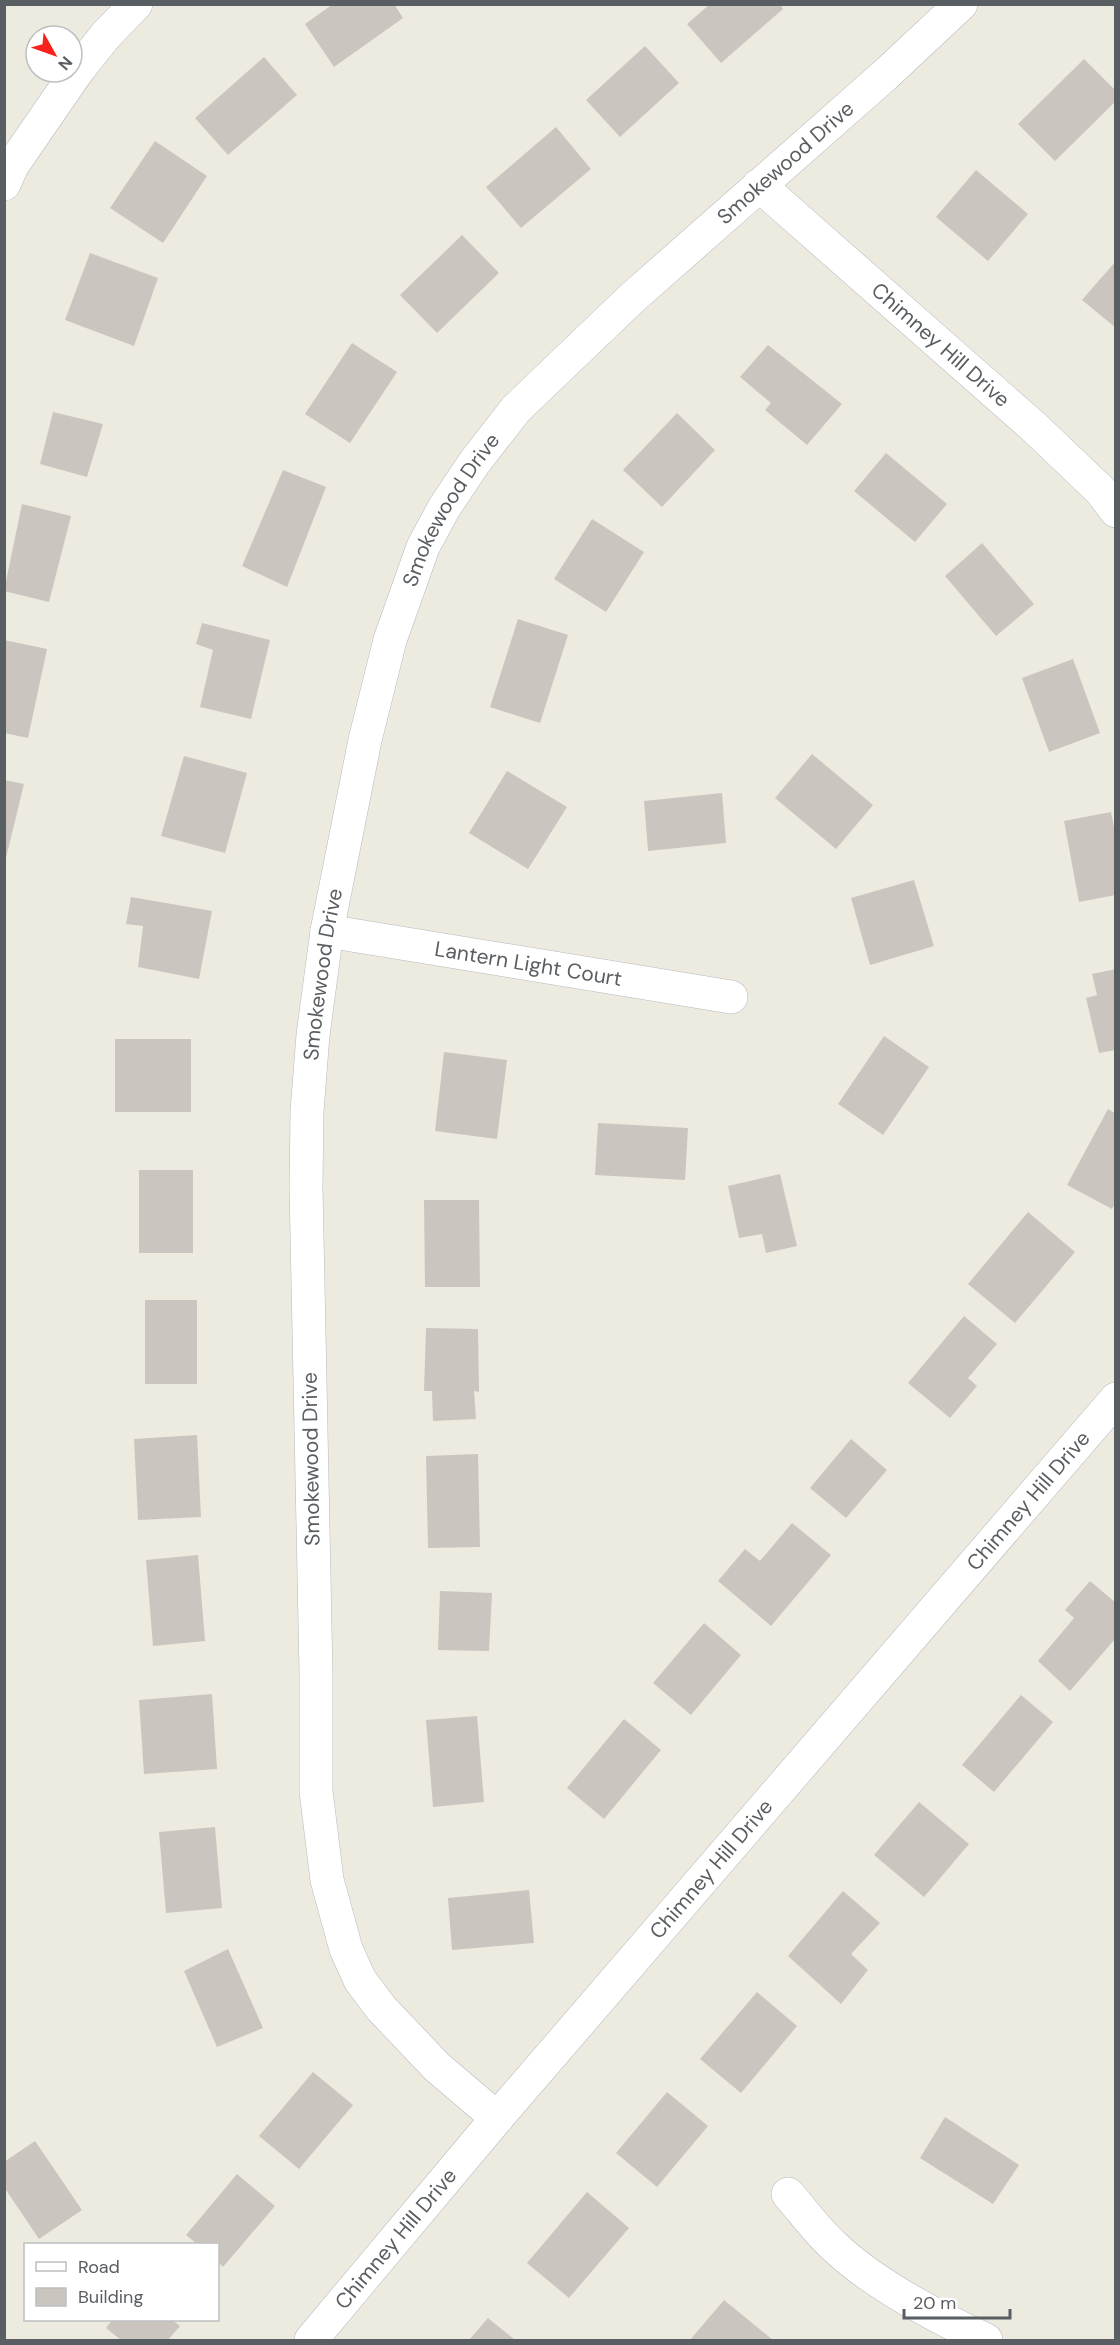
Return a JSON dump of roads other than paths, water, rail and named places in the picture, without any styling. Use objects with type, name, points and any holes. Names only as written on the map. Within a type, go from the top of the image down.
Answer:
[{"type":"street","points":[[4,183],[12,166],[78,70],[106,35],[136,4]]},
{"type":"street","name":"Smokewood Drive","points":[[497,2118],[437,2067],[381,2008],[360,1980],[346,1949],[327,1880],[316,1791],[306,1186],[307,1112],[313,1035],[327,931],[365,740],[390,640],[423,547],[444,508],[474,463],[516,409],[632,298],[961,4]]},
{"type":"street","name":"Chimney Hill Drive","points":[[759,185],[1035,428],[1100,490],[1116,511]]},
{"type":"street","name":"Lantern Light Court","points":[[327,931],[731,997]]},
{"type":"street","name":"Chimney Hill Drive","points":[[310,2340],[497,2118],[1116,1399]]},
{"type":"street","points":[[788,2194],[834,2246],[865,2271],[953,2325],[986,2340]]}]
